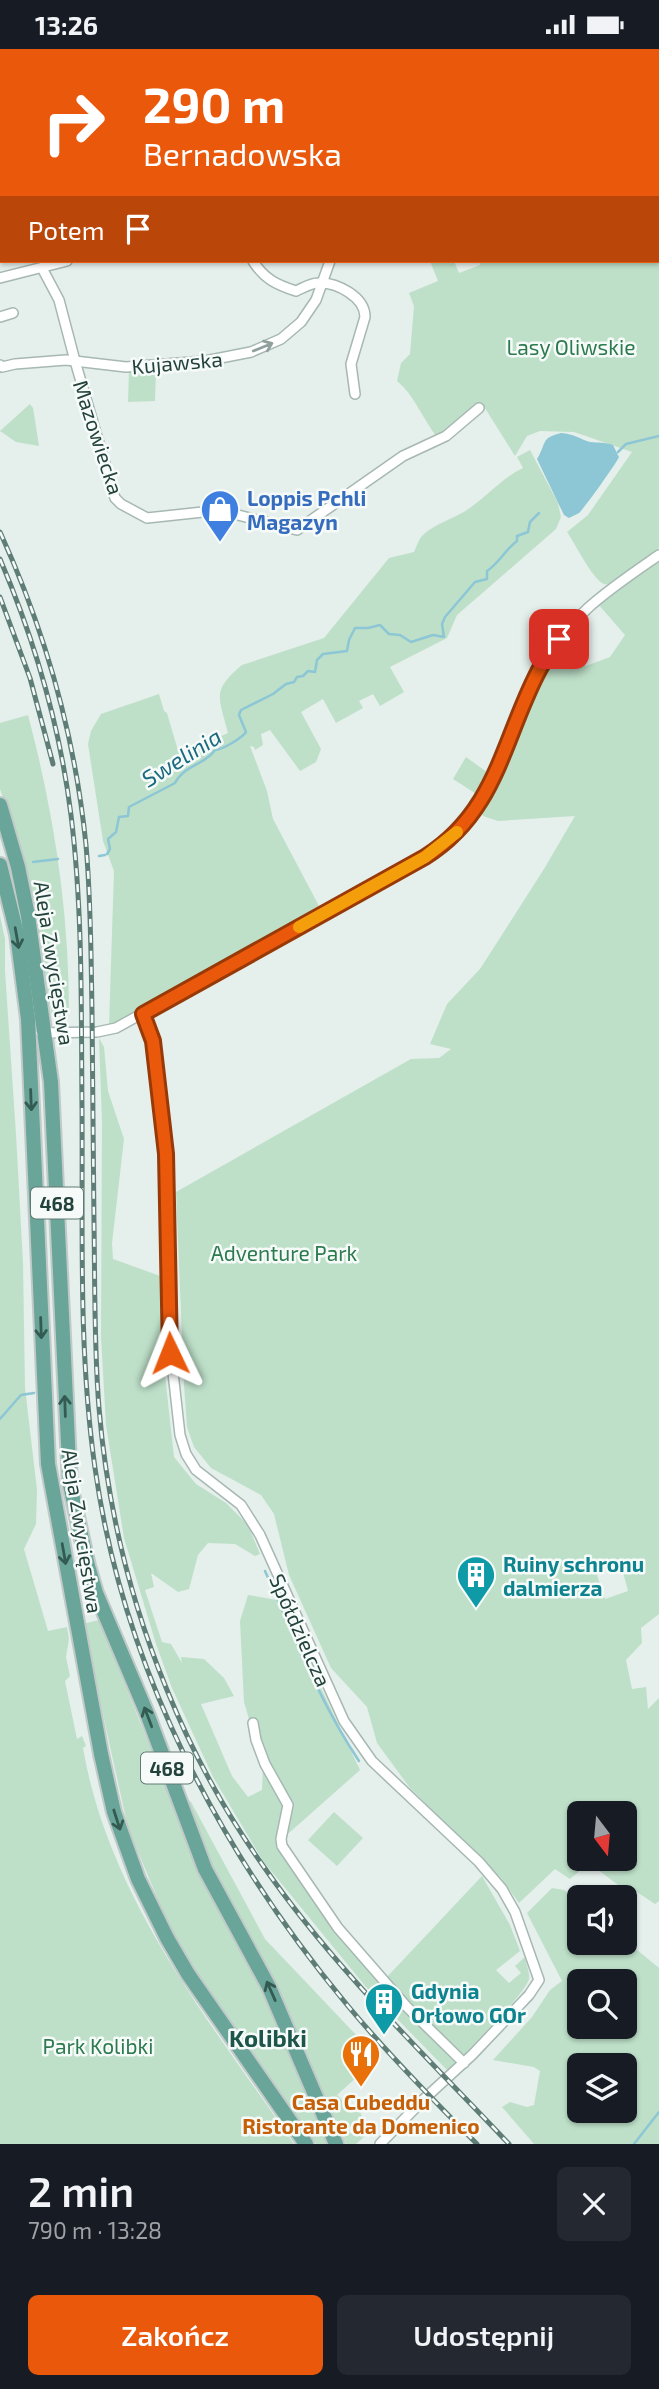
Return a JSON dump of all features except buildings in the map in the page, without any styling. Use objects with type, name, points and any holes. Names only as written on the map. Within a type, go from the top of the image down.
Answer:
[{"type":"main road","name":"Aleja Zwycięstwa","points":[[0,805],[18,867],[28,916],[45,1033],[53,1106],[69,1485],[88,1566],[96,1593],[136,1685],[205,1869],[269,1987],[336,2144]]},
{"type":"main road","name":"Aleja Zwycięstwa","points":[[1,868],[17,934],[28,1032],[48,1464],[101,1754],[114,1811],[138,1879],[167,1938],[188,1974],[306,2144]]},
{"type":"street","points":[[0,278],[60,263]]},
{"type":"street","points":[[255,263],[269,281],[280,286],[296,291],[316,283],[322,284],[355,296],[365,309],[364,325],[351,364],[355,394]]},
{"type":"street","name":"Kujawska","points":[[0,365],[2,367],[35,362],[75,361],[126,367],[205,361],[251,352],[290,333],[311,310],[330,263]]},
{"type":"street","name":"Mazowiecka","points":[[41,268],[59,300],[115,498],[134,513],[147,518],[226,512],[297,530],[404,456],[446,436],[479,408]]},
{"type":"street","points":[[0,317],[13,313]]},
{"type":"street","points":[[28,1032],[108,1031],[425,857],[453,836],[470,818],[489,786],[537,674],[566,629],[602,594],[659,555]]},
{"type":"street","name":"Spółdzielcza","points":[[143,1014],[153,1041],[166,1154],[169,1337],[176,1411],[186,1454],[196,1470],[241,1505],[252,1520],[336,1709],[351,1734],[372,1761],[479,1862],[502,1889],[515,1912],[536,1967],[536,1987],[464,2063],[431,2091],[380,2144]]},
{"type":"street","points":[[253,1723],[265,1764],[288,1805],[282,1846],[338,1928],[406,2005],[464,2063]]},
{"type":"green space","name":"Lasy Oliwskie","points":[[431,263],[455,263],[459,273],[480,265],[659,263],[659,548],[613,584],[599,581],[567,532],[588,515],[632,452],[574,432],[540,431],[527,436],[515,456],[483,405],[436,436],[397,381],[401,363],[410,354],[414,306],[409,293],[438,281]]},
{"type":"green space","points":[[156,370],[155,401],[128,402],[129,371]]},
{"type":"green space","points":[[30,404],[39,446],[16,442],[0,431]]},
{"type":"green space","points":[[530,450],[558,503],[561,517],[556,529],[457,615],[447,638],[390,667],[404,692],[380,706],[373,694],[359,701],[363,708],[336,723],[323,699],[301,712],[321,749],[316,762],[300,771],[270,730],[261,734],[263,745],[255,750],[250,746],[267,791],[273,819],[320,908],[109,1026],[114,871],[103,841],[88,744],[91,731],[101,714],[159,694],[179,754],[228,733],[220,695],[225,682],[232,674],[242,665],[324,638],[389,558],[414,552],[425,533],[468,509],[523,468],[517,457]]},
{"type":"green space","name":"Adventure Park","points":[[659,557],[659,1614],[641,1628],[642,1643],[626,1660],[632,1689],[646,1687],[648,1709],[659,1698],[659,1901],[655,1904],[637,1892],[637,1885],[618,1885],[600,1871],[637,1871],[637,1801],[567,1801],[567,1871],[580,1871],[570,1879],[555,1869],[519,1903],[501,1878],[410,1788],[377,1743],[367,1707],[331,1668],[289,1575],[274,1514],[261,1495],[211,1468],[194,1447],[187,1427],[184,1385],[176,1192],[411,1059],[439,1058],[451,1049],[430,1044],[447,1004],[480,969],[575,816],[498,821],[483,816],[481,809],[491,793],[543,673],[562,644],[586,666],[610,657],[625,635],[598,604]],"holes":[[[620,1561],[628,1591],[605,1599],[597,1575]]]},
{"type":"green space","points":[[28,715],[58,863],[68,975],[69,1013],[64,1019],[72,1030],[57,1025],[53,1019],[44,983],[29,879],[23,853],[0,789],[0,723]]},
{"type":"green space","points":[[466,757],[488,773],[478,795],[453,779]]},
{"type":"green space","name":"Park Kolibki","points":[[0,916],[5,939],[23,1263],[25,1388],[37,1490],[36,1524],[24,1549],[48,1631],[67,1627],[69,1639],[66,1657],[70,1676],[65,1681],[77,1739],[82,1736],[86,1746],[83,1748],[96,1803],[115,1856],[166,1956],[294,2144],[0,2144]]},
{"type":"green space","points":[[99,1038],[104,1047],[108,1091],[124,1139],[112,1243],[113,1259],[163,1277],[164,1366],[174,1457],[196,1484],[226,1503],[248,1525],[260,1554],[255,1556],[235,1544],[208,1543],[198,1555],[189,1589],[178,1592],[151,1573],[154,1587],[145,1590],[162,1642],[171,1644],[182,1663],[181,1657],[204,1659],[224,1678],[234,1696],[201,1704],[232,1776],[248,1797],[262,1790],[263,1767],[244,1702],[240,1621],[248,1595],[283,1601],[360,1770],[281,1840],[331,1921],[459,2059],[448,2071],[366,1987],[263,1861],[213,1777],[172,1688],[156,1644],[124,1538],[106,1425],[101,1337],[102,1122]]},
{"type":"green space","points":[[99,1620],[161,1774],[191,1802],[265,1939],[378,2058],[337,2095],[354,2112],[359,2108],[362,2117],[348,2129],[350,2133],[365,2136],[356,2144],[346,2144],[320,2093],[308,2097],[330,2144],[316,2144],[192,1968],[169,1926],[128,1828],[83,1624]]},
{"type":"green space","points":[[334,1812],[363,1838],[337,1866],[308,1840]]},
{"type":"green space","points":[[482,1876],[510,1925],[520,1951],[496,1970],[509,1983],[521,1973],[515,1966],[525,1957],[529,1979],[509,2006],[461,2058],[387,1977]]},
{"type":"green space","points":[[552,1888],[567,1893],[567,1955],[637,1955],[637,1950],[659,1968],[659,2144],[534,2144],[502,2107],[510,2102],[527,2107],[534,2105],[540,2071],[534,2067],[493,2060],[532,2017],[550,1990],[562,1981],[527,1913]]},
{"type":"water","points":[[561,433],[590,442],[613,445],[619,457],[582,510],[569,518],[564,515],[537,459],[547,439]]},
{"type":"waterway","name":"Swelinia","points":[[618,452],[626,444],[659,436]]},
{"type":"waterway","name":"Swelinia","points":[[107,854],[110,849],[108,839],[116,832],[119,817],[128,816],[129,807],[175,783],[184,772],[206,759],[215,750],[240,737],[246,732],[239,715],[241,710],[294,682],[308,671],[315,672],[317,660],[323,654],[347,651],[355,628],[380,625],[389,634],[400,635],[411,642],[433,635],[444,637],[442,624],[445,617],[475,582],[487,579],[487,571],[517,541],[517,536],[528,532],[530,522],[539,513]]},
{"type":"waterway","name":"Swelinia","points":[[99,856],[105,855]]},
{"type":"waterway","name":"Swelinia","points":[[33,862],[58,859]]},
{"type":"waterway","points":[[0,1419],[21,1395],[34,1393]]},
{"type":"waterway","points":[[265,1571],[320,1692],[359,1761]]},
{"type":"waterway","points":[[634,2144],[659,2112]]},
{"type":"railway","points":[[0,532],[31,607],[56,685],[81,804],[88,866],[90,929],[95,1316],[99,1408],[114,1516],[142,1622],[167,1690],[198,1759],[264,1867],[350,1976],[509,2144]]},
{"type":"railway","points":[[0,559],[35,653],[53,717],[71,815],[81,961],[82,1288],[86,1378],[95,1468],[109,1542],[128,1615],[154,1686],[184,1754],[219,1821],[258,1885],[348,2006],[477,2144]]},
{"type":"railway","points":[[0,597],[30,678],[53,764]]},
{"type":"slow traffic","points":[[299,927],[425,857],[457,832]]},
{"type":"place","name":"Loppis Pchli Magazyn","points":[[220,543]]},
{"type":"place","name":"Ruiny schronu dalmierza","points":[[476,1609]]},
{"type":"place","name":"Gdynia Orłowo GOr","points":[[384,2036]]},
{"type":"place","name":"Casa Cubeddu Ristorante da Domenico","points":[[361,2088]]},
{"type":"district","name":"Kolibki","points":[[268,2037]]},
{"type":"route","points":[[170,1353],[166,1154],[153,1041],[143,1014],[425,857],[453,836],[466,824],[489,786],[537,674],[559,639]]}]
